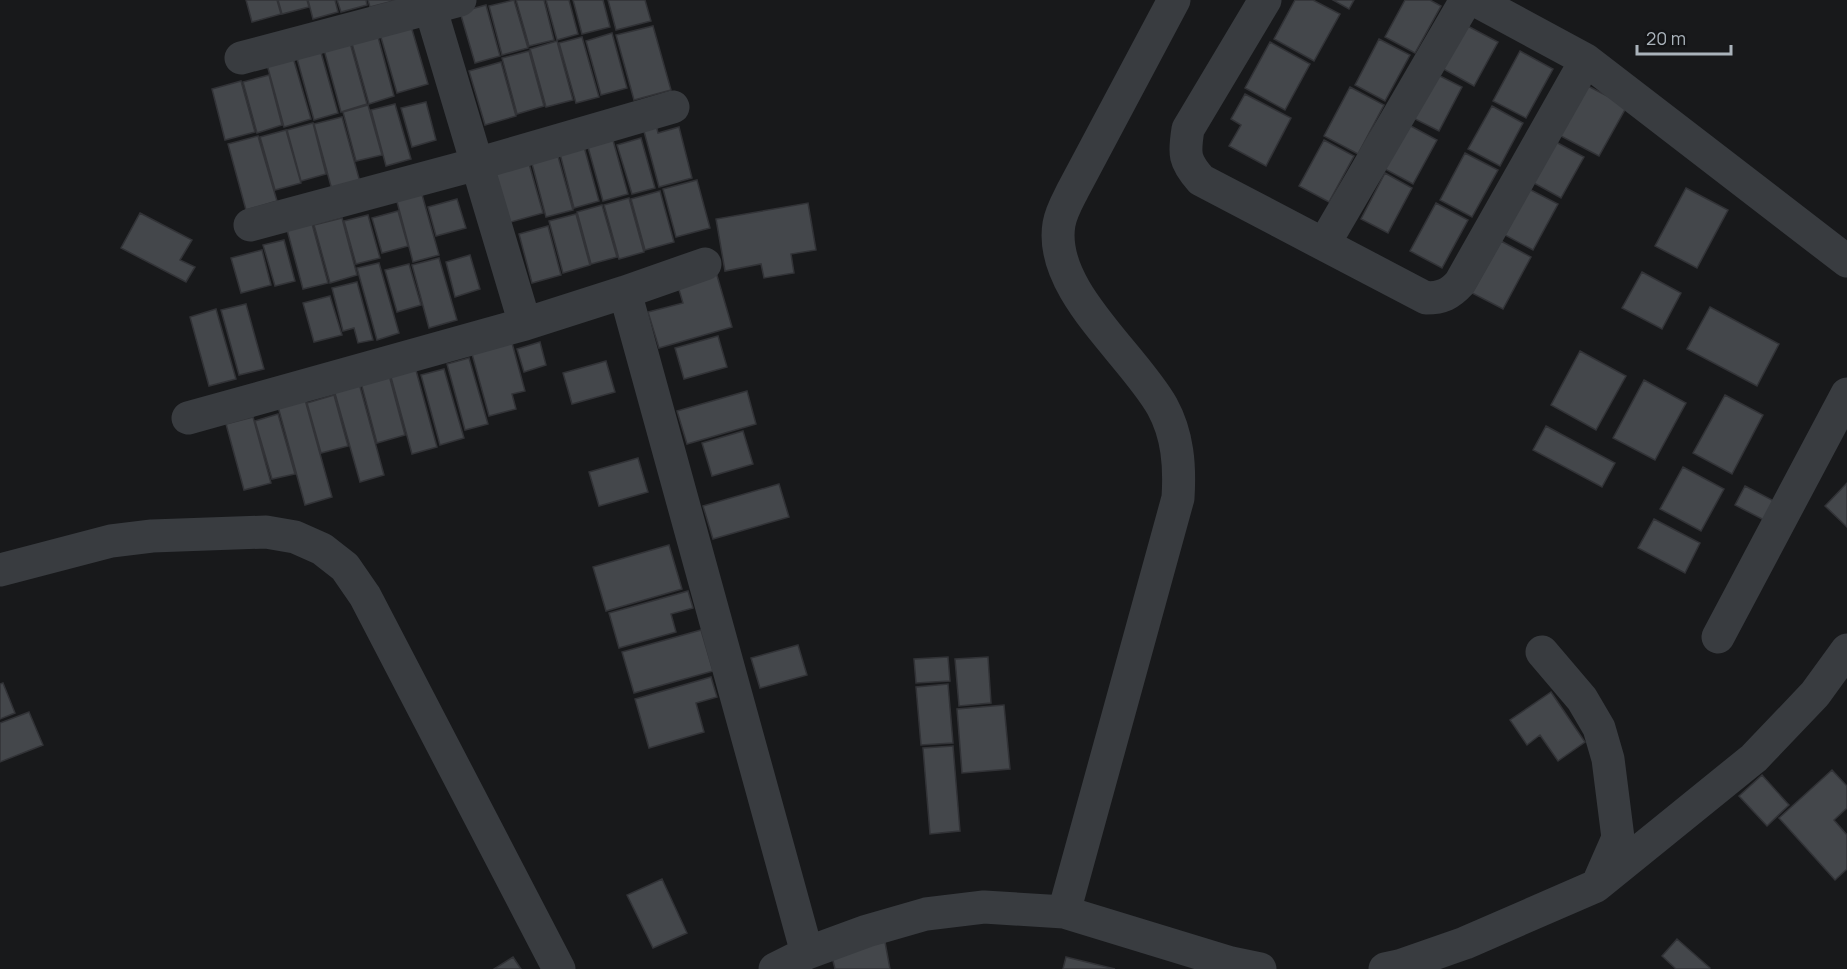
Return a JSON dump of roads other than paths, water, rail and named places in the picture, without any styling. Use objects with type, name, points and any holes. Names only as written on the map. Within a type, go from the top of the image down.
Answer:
[{"type":"street","points":[[1064,912],[1178,498],[1180,465],[1174,434],[1162,405],[1078,295],[1065,271],[1058,244],[1059,222],[1072,190],[1174,0]]},
{"type":"street","points":[[1265,0],[1188,129],[1185,152],[1189,167],[1201,180],[1426,298],[1440,298],[1460,283],[1586,60]]},
{"type":"street","points":[[1324,244],[1466,0]]},
{"type":"street","points":[[1475,0],[1586,60],[1847,261]]},
{"type":"street","points":[[241,57],[439,3],[477,164],[525,324]]},
{"type":"street","points":[[250,225],[477,164],[673,107]]},
{"type":"street","points":[[188,418],[525,324],[705,264]]},
{"type":"street","points":[[625,292],[807,953]]},
{"type":"street","points":[[1718,637],[1847,394]]},
{"type":"street","points":[[0,570],[111,541],[152,536],[266,532],[295,537],[321,549],[345,567],[365,596],[559,969]]},
{"type":"street","points":[[1395,968],[1466,943],[1596,886],[1754,758],[1815,694],[1847,650]]},
{"type":"street","points":[[1542,652],[1582,699],[1599,728],[1608,759],[1618,838],[1596,886]]},
{"type":"street","points":[[775,969],[807,953],[867,931],[926,914],[984,908],[1064,912],[1231,963],[1260,969]]}]
